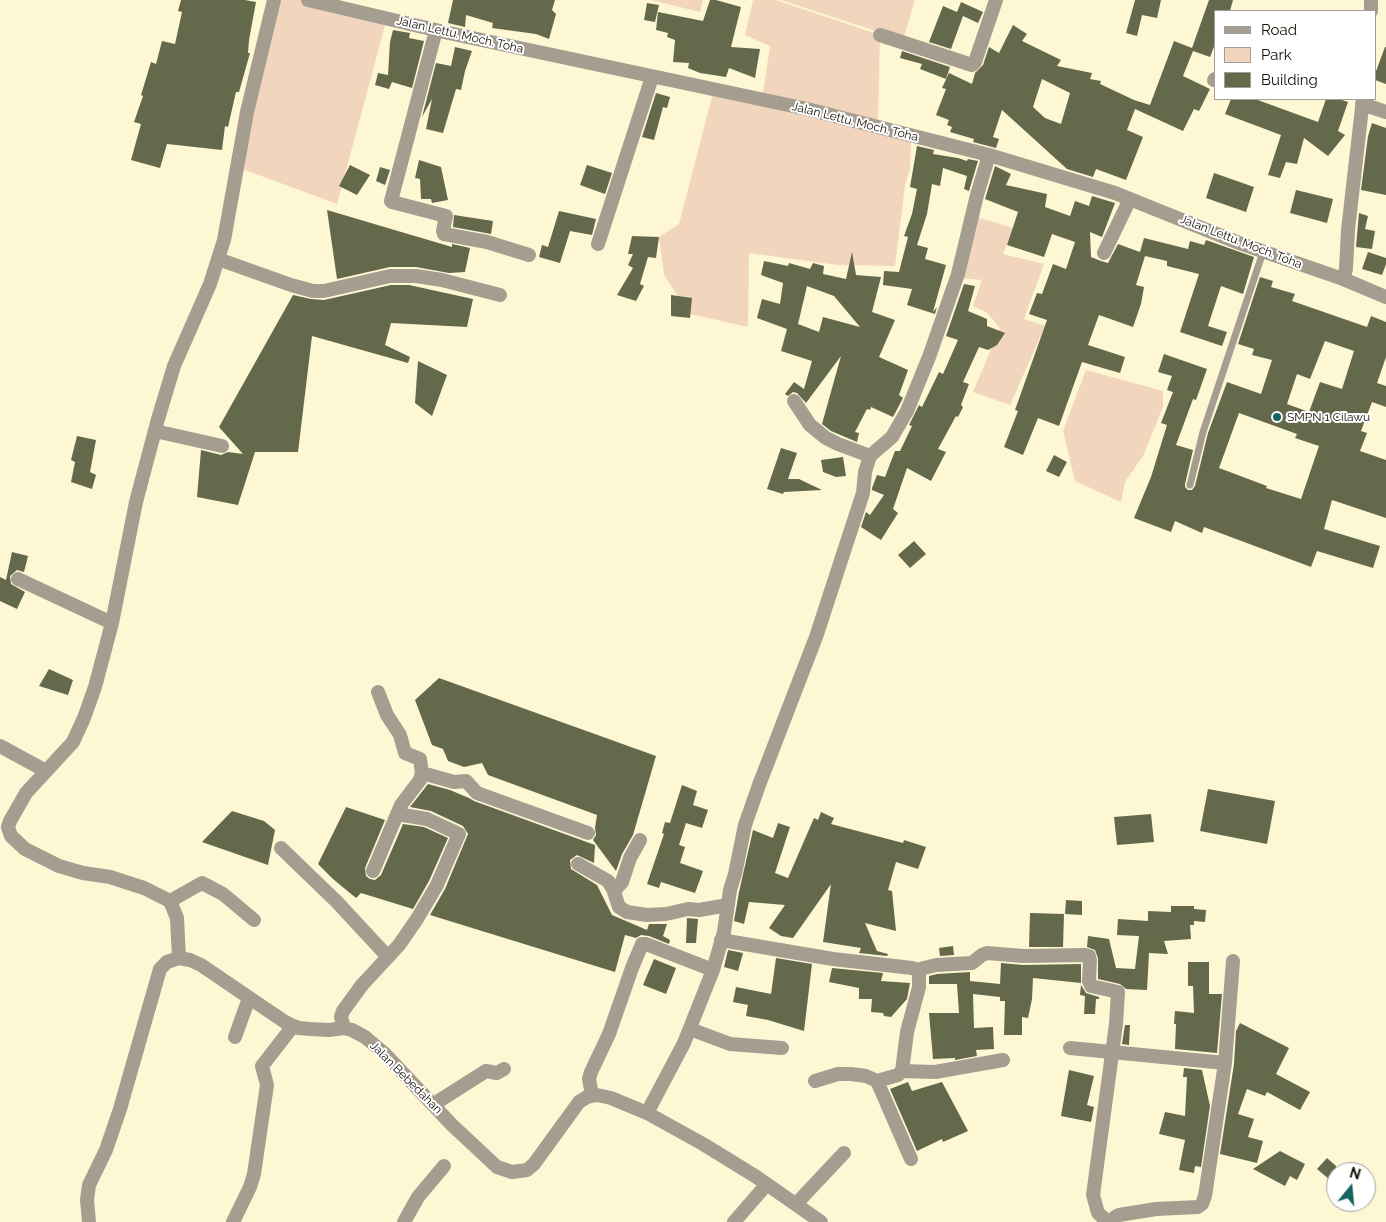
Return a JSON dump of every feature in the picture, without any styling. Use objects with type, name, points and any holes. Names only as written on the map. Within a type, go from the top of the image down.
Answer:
[{"type":"street","points":[[90,1222],[89,1186],[106,1150],[120,1109],[160,968],[167,962],[179,958],[177,918],[170,901],[144,888],[110,877],[83,873],[59,866],[25,849],[17,843],[8,831],[10,821],[26,793],[73,742],[95,688],[112,623],[136,502],[155,431],[174,366],[210,284],[224,240],[247,112],[274,0]]},
{"type":"street","name":"Jalan Lettu. Moch. Toha","points":[[308,0],[436,30],[806,109],[989,155],[1130,199],[1263,252],[1343,279],[1386,297]]},
{"type":"street","points":[[880,35],[972,65],[996,0]]},
{"type":"street","points":[[436,30],[390,200],[446,216],[444,234],[487,242],[529,255]]},
{"type":"street","points":[[598,244],[652,77]]},
{"type":"street","points":[[1343,279],[1346,269],[1348,230],[1362,102],[1386,112]]},
{"type":"street","points":[[646,1113],[684,1043],[713,970],[721,940],[744,825],[816,637],[863,493],[864,472],[870,456],[892,437],[907,411],[929,357],[958,274],[976,195],[989,155]]},
{"type":"street","points":[[1104,253],[1130,199]]},
{"type":"street","points":[[218,259],[313,291],[324,291],[390,276],[416,276],[442,280],[500,295]]},
{"type":"street","points":[[794,401],[810,425],[826,438],[870,456]]},
{"type":"street","points":[[155,431],[222,446]]},
{"type":"street","points":[[18,579],[112,623]]},
{"type":"street","points":[[373,871],[404,800],[420,780],[422,773],[420,759],[405,753],[400,736],[387,715],[378,692]]},
{"type":"street","points":[[0,746],[46,772]]},
{"type":"street","points":[[422,773],[454,782],[466,781],[474,792],[588,833]]},
{"type":"street","points":[[344,1028],[341,1017],[343,1011],[362,985],[399,944],[417,920],[432,894],[459,834],[427,819],[397,814]]},
{"type":"street","points":[[614,891],[622,882],[630,858],[640,840]]},
{"type":"street","points":[[281,848],[338,902],[388,957]]},
{"type":"street","points":[[578,864],[608,881],[620,907],[627,912],[647,915],[666,914],[688,908],[699,910],[728,905]]},
{"type":"street","points":[[170,901],[202,883],[223,894],[254,920]]},
{"type":"street","points":[[721,940],[916,970],[936,965],[972,964],[987,953],[1023,956],[1089,956],[1090,986],[1114,990],[1119,994],[1093,1195],[1098,1213],[1108,1222]]},
{"type":"street","points":[[713,970],[642,944],[609,1034],[591,1072],[589,1079],[592,1095],[611,1098],[646,1113],[703,1144],[821,1222]]},
{"type":"street","name":"Jalan Bebedahan","points":[[179,958],[201,965],[293,1026],[329,1030],[344,1028],[365,1037],[385,1054],[470,1143],[497,1168],[519,1172],[527,1170],[534,1164],[579,1102],[592,1095]]},
{"type":"street","points":[[1113,1222],[1115,1217],[1120,1215],[1202,1204],[1205,1196],[1225,1063],[1234,961]]},
{"type":"street","points":[[876,1081],[898,1075],[902,1071],[907,1032],[919,987],[919,971],[916,970]]},
{"type":"street","points":[[235,1037],[249,998]]},
{"type":"street","points":[[233,1222],[250,1187],[254,1174],[267,1086],[262,1066],[293,1026]]},
{"type":"street","points":[[690,1029],[730,1044],[782,1048]]},
{"type":"street","points":[[1070,1048],[1112,1054],[1225,1063]]},
{"type":"street","points":[[902,1071],[936,1072],[1003,1060]]},
{"type":"street","points":[[434,1104],[486,1071],[497,1072],[504,1069]]},
{"type":"street","points":[[815,1081],[838,1074],[866,1076],[876,1081],[911,1159]]},
{"type":"street","points":[[796,1204],[844,1153]]},
{"type":"street","points":[[404,1222],[418,1197],[444,1166]]},
{"type":"street","points":[[734,1222],[766,1184]]},
{"type":"lane","points":[[1190,485],[1203,432],[1263,252]]},
{"type":"green space","points":[[281,0],[308,0],[387,18],[337,204],[237,167]]},
{"type":"green space","points":[[651,0],[703,0],[700,12]]},
{"type":"green space","points":[[753,0],[776,0],[880,35],[878,121],[763,93],[770,46],[745,35]]},
{"type":"green space","points":[[781,0],[915,0],[903,40]]},
{"type":"green space","points":[[713,93],[911,142],[910,169],[905,185],[895,266],[838,265],[749,253],[748,327],[690,314],[664,275],[659,237],[679,224]]},
{"type":"green space","points":[[977,217],[1013,228],[1003,254],[1044,264],[1024,319],[1045,326],[1010,405],[973,392],[1000,328],[987,313],[973,306],[982,280],[961,278]]},
{"type":"green space","points":[[1086,370],[1163,391],[1163,407],[1143,456],[1125,482],[1121,502],[1075,481],[1063,431]]},
{"type":"building","points":[[181,0],[245,0],[256,2],[249,40],[248,53],[250,53],[239,92],[236,92],[228,127],[225,126],[222,150],[167,144],[160,168],[131,160],[141,124],[134,122],[143,96],[141,95],[151,62],[156,64],[162,41],[175,44],[182,12],[178,11]]},
{"type":"building","points":[[453,0],[555,0],[552,10],[556,14],[549,39],[536,34],[492,28],[493,23],[466,15],[465,27],[448,23]]},
{"type":"building","points":[[710,0],[741,7],[731,47],[760,49],[755,78],[729,68],[726,77],[700,73],[688,68],[689,63],[673,62],[675,40],[667,37],[668,33],[656,30],[658,12],[703,21]]},
{"type":"building","points":[[1135,0],[1161,0],[1157,18],[1142,15],[1137,36],[1126,33]]},
{"type":"building","points":[[1209,0],[1233,0],[1230,10],[1214,10],[1214,47],[1210,57],[1193,51],[1183,76],[1210,89],[1199,111],[1194,109],[1183,131],[1135,109],[1127,130],[1143,137],[1126,180],[1096,169],[1093,177],[1067,169],[1002,110],[993,137],[999,139],[996,148],[973,142],[974,139],[950,132],[952,127],[947,125],[949,120],[936,115],[946,89],[942,88],[949,73],[972,84],[975,73],[983,65],[989,47],[999,53],[1013,25],[1027,34],[1022,41],[1061,60],[1057,66],[1092,73],[1090,79],[1101,81],[1100,84],[1134,100],[1150,105],[1174,41],[1192,48]],"holes":[[[1042,79],[1070,93],[1061,124],[1045,118],[1033,107]]]},
{"type":"building","points":[[961,2],[983,12],[978,23],[963,16],[951,49],[929,42],[943,6],[957,12]]},
{"type":"building","points":[[647,3],[659,5],[655,22],[644,20]]},
{"type":"building","points":[[393,30],[410,33],[409,38],[424,41],[412,88],[392,82],[389,89],[375,85],[378,73],[388,75],[390,42]]},
{"type":"building","points":[[455,47],[472,51],[461,90],[456,89],[443,133],[426,129],[432,99],[422,117],[436,63],[451,66]]},
{"type":"building","points":[[1386,47],[1386,84],[1376,80],[1376,71]]},
{"type":"building","points":[[902,51],[950,67],[946,79],[920,69],[922,64],[900,58]]},
{"type":"building","points":[[656,93],[670,97],[667,108],[663,107],[654,140],[642,137]]},
{"type":"building","points":[[1231,100],[1258,100],[1318,122],[1326,100],[1348,102],[1338,131],[1345,135],[1328,156],[1304,138],[1297,164],[1286,162],[1280,178],[1268,175],[1281,135],[1225,114]]},
{"type":"building","points":[[1372,123],[1386,128],[1386,195],[1361,190],[1368,136]]},
{"type":"building","points":[[917,146],[934,150],[933,154],[967,161],[968,159],[978,161],[969,191],[964,189],[967,176],[943,168],[940,186],[932,184],[927,214],[917,245],[928,248],[925,259],[946,265],[933,312],[937,307],[935,314],[907,305],[912,289],[883,285],[884,271],[899,272],[908,237],[904,236],[912,214],[917,189],[910,187]]},
{"type":"building","points":[[419,160],[441,167],[448,200],[432,203],[431,199],[421,199],[420,179],[415,178]]},
{"type":"building","points":[[350,165],[370,175],[357,195],[339,186]]},
{"type":"building","points":[[587,165],[612,173],[605,194],[580,185]]},
{"type":"building","points":[[995,166],[1011,174],[1006,185],[1047,194],[1045,207],[1070,216],[1075,201],[1089,206],[1092,196],[1115,203],[1102,237],[1090,232],[1091,257],[1101,261],[1108,263],[1118,244],[1140,252],[1144,238],[1188,249],[1190,241],[1204,245],[1206,240],[1254,257],[1243,294],[1221,286],[1208,326],[1227,332],[1222,346],[1180,332],[1199,274],[1167,266],[1167,261],[1145,256],[1136,285],[1144,287],[1141,304],[1133,327],[1099,315],[1088,345],[1125,357],[1120,373],[1082,362],[1059,426],[1038,418],[1023,455],[1004,447],[1018,411],[1015,410],[1047,320],[1029,314],[1037,293],[1042,294],[1053,264],[1066,269],[1075,242],[1052,234],[1044,257],[1007,245],[1018,212],[985,199]]},
{"type":"building","points":[[380,167],[390,170],[385,185],[376,181]]},
{"type":"building","points":[[1214,173],[1254,187],[1246,212],[1206,198]]},
{"type":"building","points":[[1296,190],[1333,199],[1327,223],[1290,213]]},
{"type":"building","points":[[327,210],[452,247],[452,244],[470,248],[465,272],[449,273],[416,267],[390,267],[337,279]]},
{"type":"building","points":[[559,211],[596,219],[592,235],[570,231],[560,263],[539,257],[542,245],[548,247]]},
{"type":"building","points":[[1359,213],[1368,216],[1365,229],[1375,231],[1372,249],[1356,247]]},
{"type":"building","points":[[454,215],[493,221],[491,234],[453,227]]},
{"type":"building","points":[[632,236],[659,237],[656,258],[648,257],[640,284],[644,286],[636,301],[617,295],[633,268],[628,265],[633,254],[628,254]]},
{"type":"building","points":[[852,252],[856,275],[881,277],[872,312],[895,320],[879,357],[908,370],[899,395],[903,398],[893,417],[871,407],[870,410],[867,409],[855,432],[859,433],[857,442],[831,431],[822,424],[841,356],[806,403],[797,393],[793,392],[788,396],[785,394],[794,382],[804,389],[812,361],[781,351],[787,329],[757,318],[762,299],[780,304],[783,283],[761,275],[764,261],[788,266],[789,263],[810,269],[813,263],[824,266],[823,274],[846,279]],"holes":[[[807,286],[834,296],[860,327],[823,317],[819,332],[798,324]]]},
{"type":"building","points":[[1368,252],[1386,258],[1382,275],[1362,269]]},
{"type":"building","points":[[1260,277],[1273,281],[1271,287],[1295,294],[1292,301],[1367,327],[1371,316],[1386,322],[1386,357],[1377,383],[1386,386],[1386,407],[1372,402],[1361,431],[1367,433],[1360,451],[1386,460],[1386,518],[1332,500],[1324,529],[1380,546],[1373,568],[1317,551],[1311,567],[1204,527],[1202,533],[1175,521],[1171,532],[1134,518],[1151,477],[1167,425],[1161,423],[1173,392],[1167,390],[1172,376],[1158,372],[1164,354],[1207,369],[1196,400],[1193,399],[1176,445],[1193,450],[1185,484],[1188,490],[1192,490],[1195,486],[1208,433],[1227,382],[1261,394],[1272,360],[1252,355],[1254,349],[1238,344]],"holes":[[[1325,341],[1354,351],[1342,389],[1320,382],[1309,412],[1287,404],[1297,374],[1310,379]],[[1239,413],[1297,434],[1295,438],[1319,446],[1301,499],[1266,488],[1267,486],[1219,468]]]},
{"type":"building","points":[[964,284],[975,286],[968,311],[987,319],[987,326],[1005,333],[997,345],[988,350],[979,347],[963,382],[969,384],[961,405],[963,407],[938,449],[946,452],[931,481],[907,468],[893,509],[898,513],[881,540],[861,527],[866,512],[870,515],[884,495],[872,490],[872,488],[877,475],[885,477],[895,451],[900,451],[912,426],[909,425],[919,405],[922,407],[939,372],[943,374],[958,340],[946,336]]},
{"type":"building","points":[[391,285],[409,285],[473,299],[467,327],[391,323],[385,345],[410,357],[408,363],[312,336],[298,452],[255,452],[238,505],[197,497],[201,450],[221,455],[228,452],[243,454],[219,427],[293,295],[324,300]]},
{"type":"building","points":[[671,295],[692,298],[690,318],[671,316]]},
{"type":"building","points":[[418,361],[447,375],[432,416],[415,403]]},
{"type":"building","points":[[77,436],[96,440],[90,472],[96,475],[92,489],[71,482],[75,462],[71,460]]},
{"type":"building","points":[[781,448],[797,453],[788,479],[799,479],[822,490],[784,492],[783,494],[767,489]]},
{"type":"building","points":[[1054,455],[1067,462],[1059,477],[1046,471]]},
{"type":"building","points":[[843,457],[846,476],[836,477],[823,472],[821,460]]},
{"type":"building","points":[[914,541],[926,554],[910,568],[898,555]]},
{"type":"building","points":[[12,552],[28,556],[24,572],[17,570],[10,576],[11,584],[25,592],[17,609],[0,601],[0,577],[6,580]]},
{"type":"building","points":[[49,669],[73,680],[68,695],[39,686]]},
{"type":"building","points":[[439,678],[656,756],[633,835],[622,854],[616,871],[593,840],[596,835],[597,815],[488,775],[482,763],[464,767],[448,761],[443,749],[432,745],[415,700]]},
{"type":"building","points":[[428,784],[450,790],[474,801],[595,845],[594,863],[577,855],[570,860],[571,869],[597,885],[612,915],[647,930],[649,924],[667,924],[663,936],[670,940],[669,944],[649,936],[641,935],[636,938],[625,935],[615,972],[430,915],[445,889],[468,834],[463,826],[431,811],[410,807]]},
{"type":"building","points":[[682,785],[697,791],[693,805],[708,810],[702,828],[686,823],[679,845],[685,847],[680,863],[703,871],[695,893],[661,882],[659,888],[647,884],[664,834],[662,833],[665,822],[670,823]]},
{"type":"building","points":[[1208,789],[1275,801],[1267,844],[1200,831]]},
{"type":"building","points":[[346,807],[385,820],[365,868],[366,876],[370,879],[375,880],[381,875],[403,824],[424,827],[448,838],[429,881],[413,909],[361,893],[356,898],[318,864]]},
{"type":"building","points":[[232,811],[264,821],[275,830],[268,865],[202,842]]},
{"type":"building","points":[[821,812],[834,818],[831,824],[903,843],[904,840],[926,847],[918,869],[896,862],[888,890],[892,891],[896,931],[865,923],[877,951],[888,954],[887,956],[859,953],[861,948],[823,942],[831,884],[793,938],[781,936],[769,928],[785,905],[749,902],[744,924],[734,921],[753,830],[773,838],[778,823],[790,827],[775,873],[788,878],[814,818],[818,820]]},
{"type":"building","points":[[1151,814],[1154,842],[1117,845],[1114,817]]},
{"type":"building","points":[[1066,900],[1082,901],[1082,915],[1065,914]]},
{"type":"building","points":[[1171,906],[1194,906],[1194,909],[1206,910],[1205,922],[1194,921],[1194,925],[1190,925],[1191,939],[1164,941],[1168,954],[1149,953],[1147,990],[1126,989],[1120,984],[1098,979],[1098,958],[1095,950],[1087,947],[1088,936],[1109,939],[1116,968],[1135,969],[1139,936],[1117,935],[1118,919],[1148,921],[1148,911],[1171,912]]},
{"type":"building","points":[[1030,913],[1064,914],[1063,947],[1029,947]]},
{"type":"building","points":[[687,918],[698,919],[696,943],[686,943]]},
{"type":"building","points":[[953,946],[954,955],[940,956],[939,948]]},
{"type":"building","points":[[728,950],[743,953],[738,971],[724,967]]},
{"type":"building","points":[[776,958],[812,964],[804,1031],[768,1020],[746,1016],[748,1005],[733,1002],[736,987],[771,994]]},
{"type":"building","points":[[654,959],[676,968],[666,994],[643,985]]},
{"type":"building","points":[[1188,962],[1209,962],[1209,994],[1222,994],[1217,1053],[1175,1049],[1175,1011],[1194,1013],[1193,986],[1188,986]]},
{"type":"building","points":[[1001,963],[1023,965],[1081,964],[1081,983],[1033,978],[1032,999],[1028,1018],[1022,1017],[1022,1035],[1004,1035],[1005,1001],[1000,1001],[1000,997],[973,994],[974,1028],[993,1027],[994,1049],[976,1050],[977,1056],[955,1060],[955,1058],[933,1059],[929,1013],[959,1013],[957,984],[929,984],[929,976],[970,972],[970,981],[1000,984]]},
{"type":"building","points":[[832,968],[883,973],[881,981],[910,983],[907,999],[891,1017],[884,1016],[883,1013],[871,1012],[872,999],[859,999],[859,988],[829,982]]},
{"type":"building","points":[[1081,985],[1086,993],[1099,997],[1099,999],[1096,999],[1095,1014],[1084,1014],[1085,996],[1080,995]]},
{"type":"building","points":[[1240,1023],[1289,1048],[1276,1074],[1310,1092],[1300,1110],[1267,1092],[1265,1096],[1247,1089],[1238,1114],[1254,1119],[1248,1137],[1263,1141],[1257,1163],[1220,1154],[1234,1064],[1236,1031]]},
{"type":"building","points":[[1125,1025],[1130,1025],[1129,1045],[1122,1044]]},
{"type":"building","points":[[1184,1068],[1202,1070],[1210,1106],[1201,1167],[1195,1166],[1194,1173],[1179,1170],[1185,1140],[1159,1134],[1165,1112],[1185,1116],[1187,1077],[1183,1077]]},
{"type":"building","points":[[1069,1070],[1094,1076],[1087,1105],[1094,1107],[1091,1122],[1061,1116]]},
{"type":"building","points":[[908,1082],[912,1091],[942,1082],[968,1131],[943,1142],[942,1139],[917,1151],[890,1089]]},
{"type":"building","points":[[1280,1151],[1305,1164],[1297,1180],[1290,1176],[1285,1186],[1253,1169]]},
{"type":"building","points":[[1327,1158],[1332,1162],[1326,1162],[1326,1177],[1317,1169]]},
{"type":"place","name":"SMPN 1 Cilawu","points":[[1277,417]]}]
